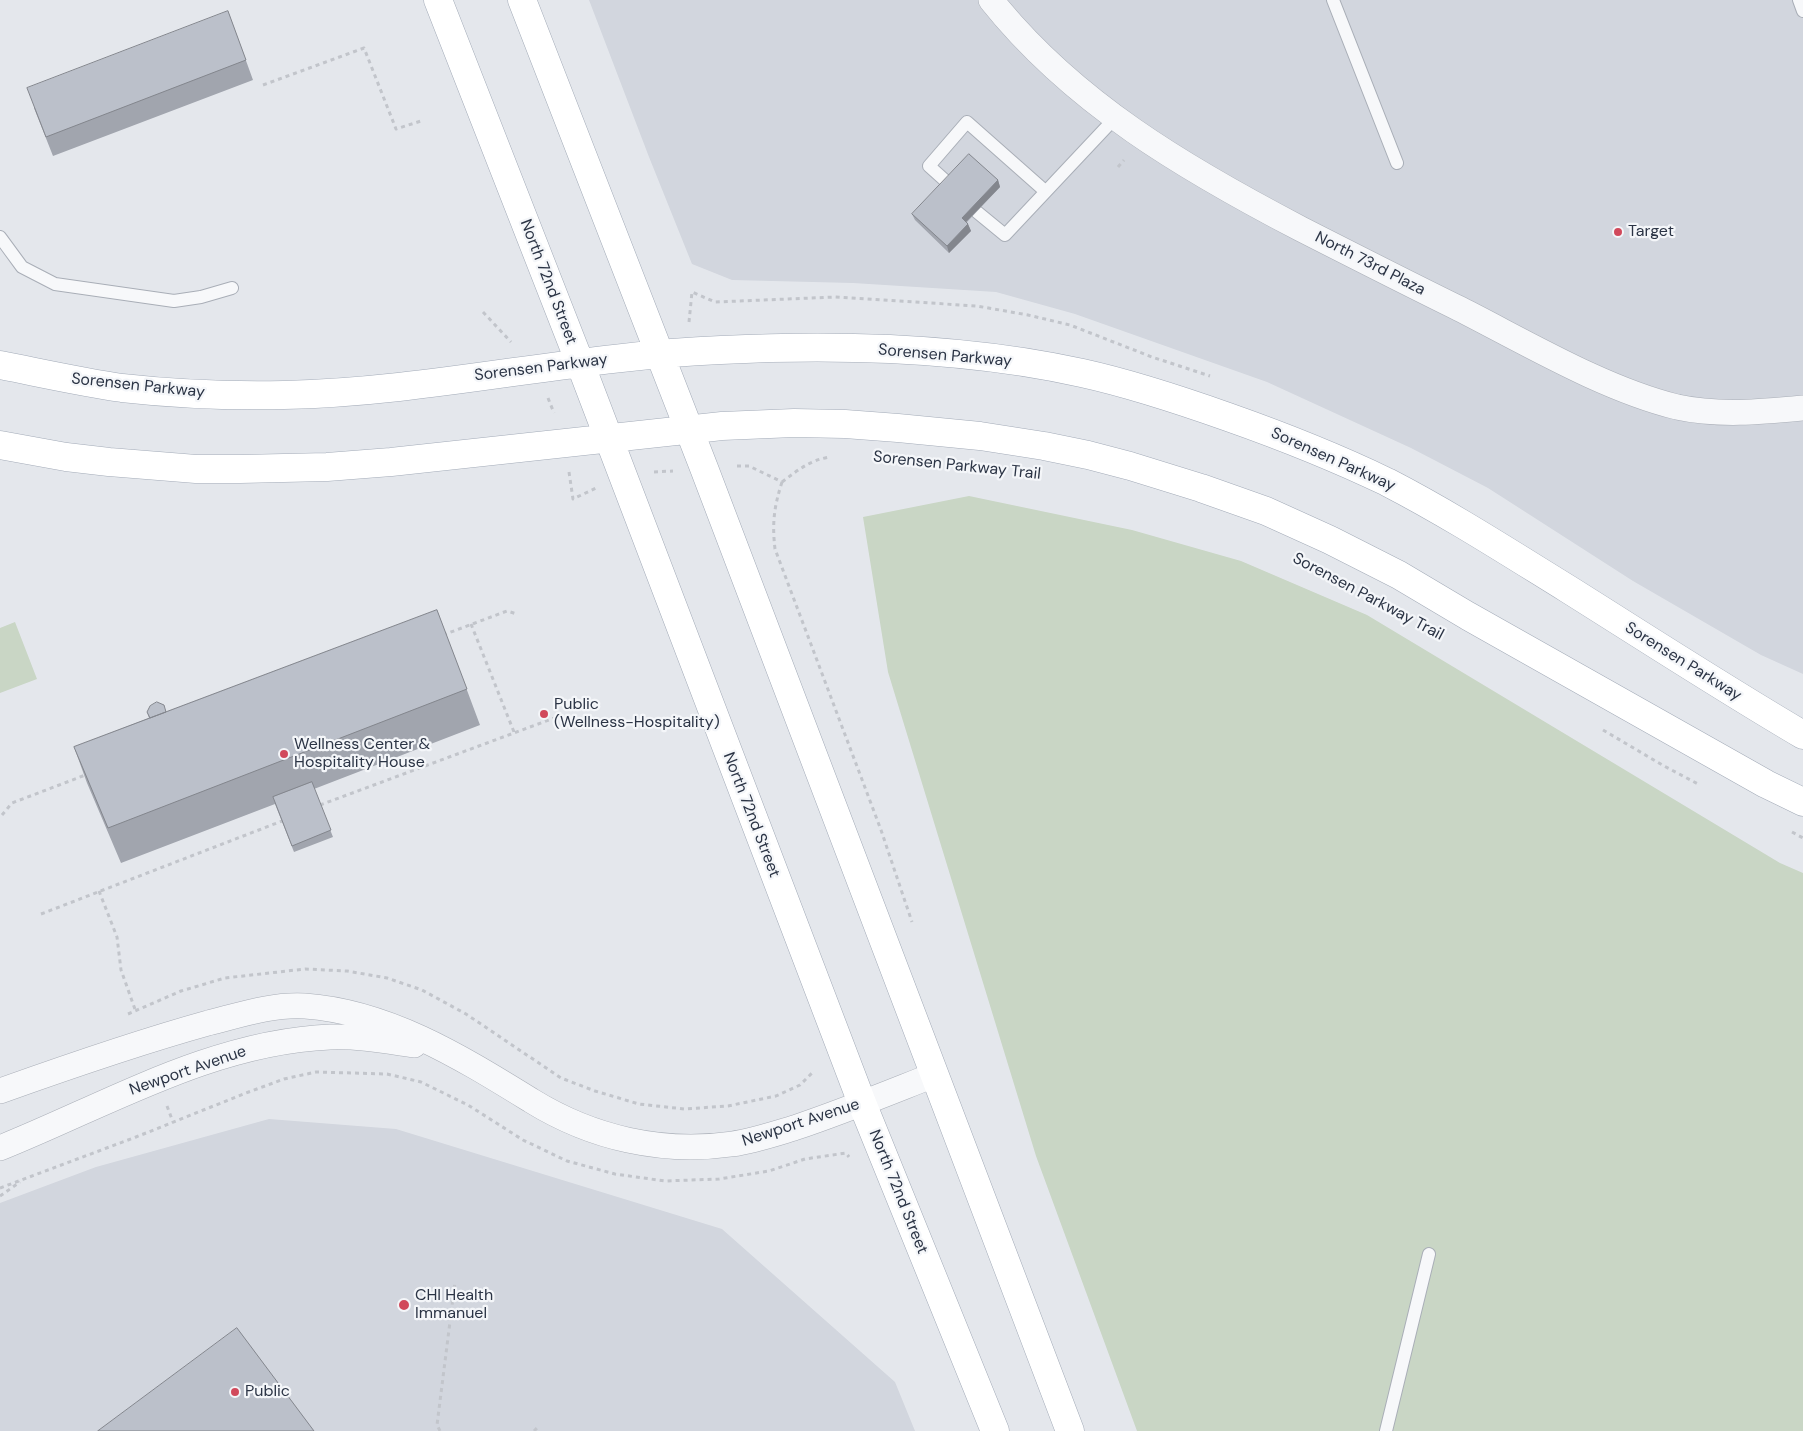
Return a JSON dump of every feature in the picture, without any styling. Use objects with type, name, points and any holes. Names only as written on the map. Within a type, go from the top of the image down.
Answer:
[{"type":"main road","name":"North 72nd Street","points":[[438,0],[580,363],[862,1103],[995,1431]]},
{"type":"main road","points":[[522,0],[689,430],[1070,1431]]},
{"type":"main road","name":"Sorensen Parkway","points":[[0,365],[70,380],[140,389],[233,395],[286,395],[387,388],[580,363],[659,354],[719,350],[805,348],[894,350],[1008,361],[1078,373],[1145,390],[1203,408],[1329,455],[1389,484],[1436,508],[1745,701],[1803,735]]},
{"type":"main road","points":[[0,444],[66,457],[140,465],[196,469],[273,469],[401,461],[722,426],[845,424],[980,436],[1088,455],[1201,488],[1266,512],[1330,540],[1400,575],[1468,616],[1766,784],[1803,802]]},
{"type":"street","name":"North 73rd Plaza","points":[[992,0],[1012,26],[1052,66],[1091,100],[1141,138],[1185,166],[1263,209],[1388,274],[1616,386],[1679,407],[1714,412],[1750,413],[1803,408]]},
{"type":"street","name":"Newport Avenue","points":[[0,1091],[137,1043],[264,1008],[303,1006],[346,1011],[384,1022],[446,1050],[570,1122],[617,1139],[658,1146],[696,1147],[733,1144],[791,1129],[934,1075]]},
{"type":"street","name":"Newport Avenue","points":[[0,1148],[158,1079],[219,1057],[278,1044],[329,1037],[363,1037],[446,1050]]},
{"type":"lane","points":[[1332,0],[1397,163]]},
{"type":"lane","points":[[1799,0],[1803,11]]},
{"type":"lane","points":[[977,212],[1005,236],[1115,118]]},
{"type":"lane","points":[[948,184],[929,166],[967,122],[1045,191]]},
{"type":"lane","points":[[0,237],[22,267],[55,284],[174,300],[201,297],[232,288]]},
{"type":"lane","points":[[1386,1431],[1429,1254]]},
{"type":"path","points":[[263,85],[364,48],[396,129],[421,121]]},
{"type":"path","points":[[782,482],[812,461],[834,456]]},
{"type":"path","points":[[435,638],[507,611],[516,614]]},
{"type":"path","points":[[472,624],[514,732]]},
{"type":"path","points":[[320,805],[557,717]]},
{"type":"path","points":[[1596,726],[1699,784]]},
{"type":"path","points":[[2,815],[12,803],[95,771]]},
{"type":"path","points":[[41,914],[282,821]]},
{"type":"path","points":[[1789,831],[1803,838]]},
{"type":"path","points":[[99,891],[117,937],[121,970],[135,1011]]},
{"type":"path","points":[[0,1188],[129,1140],[246,1093],[284,1080],[316,1072],[387,1074],[421,1082],[468,1105],[523,1140],[567,1161],[614,1174],[665,1180],[720,1179],[769,1171],[813,1157],[846,1153]]},
{"type":"path","points":[[0,1196],[25,1179]]},
{"type":"path","points":[[440,1431],[437,1425],[455,1282]]},
{"type":"shaded area","points":[[589,0],[1803,0],[1803,674],[1761,655],[1633,581],[1488,488],[1411,448],[1267,382],[1075,314],[996,292],[853,283],[732,280],[692,264]]},
{"type":"shaded area","name":"CHI Health Immanuel","points":[[269,1119],[396,1129],[722,1229],[895,1382],[915,1431],[0,1431],[0,1203],[96,1167]]},
{"type":"green space","points":[[969,496],[1132,530],[1241,561],[1367,615],[1780,863],[1803,873],[1803,1431],[1137,1431],[1036,1156],[888,672],[863,517]]},
{"type":"green space","points":[[15,622],[37,679],[0,693],[0,628]]},
{"type":"building","points":[[228,11],[246,60],[46,137],[27,88]]},
{"type":"building","points":[[969,154],[998,180],[962,218],[968,224],[947,246],[912,214]]},
{"type":"building","points":[[437,610],[467,689],[108,828],[74,747]]},
{"type":"building","points":[[157,702],[164,705],[166,712],[150,718],[147,712],[150,706]]},
{"type":"building","points":[[312,782],[331,830],[292,846],[273,797]]},
{"type":"building","points":[[237,1328],[314,1431],[98,1431]]},
{"type":"place","name":"Target","points":[[1618,232]]},
{"type":"place","name":"Public (Wellness-Hospitality)","points":[[544,714]]},
{"type":"place","name":"Wellness Center & Hospitality House","points":[[284,754]]},
{"type":"place","name":"CHI Health Immanuel","points":[[404,1305]]},
{"type":"place","name":"Public","points":[[235,1392]]}]
